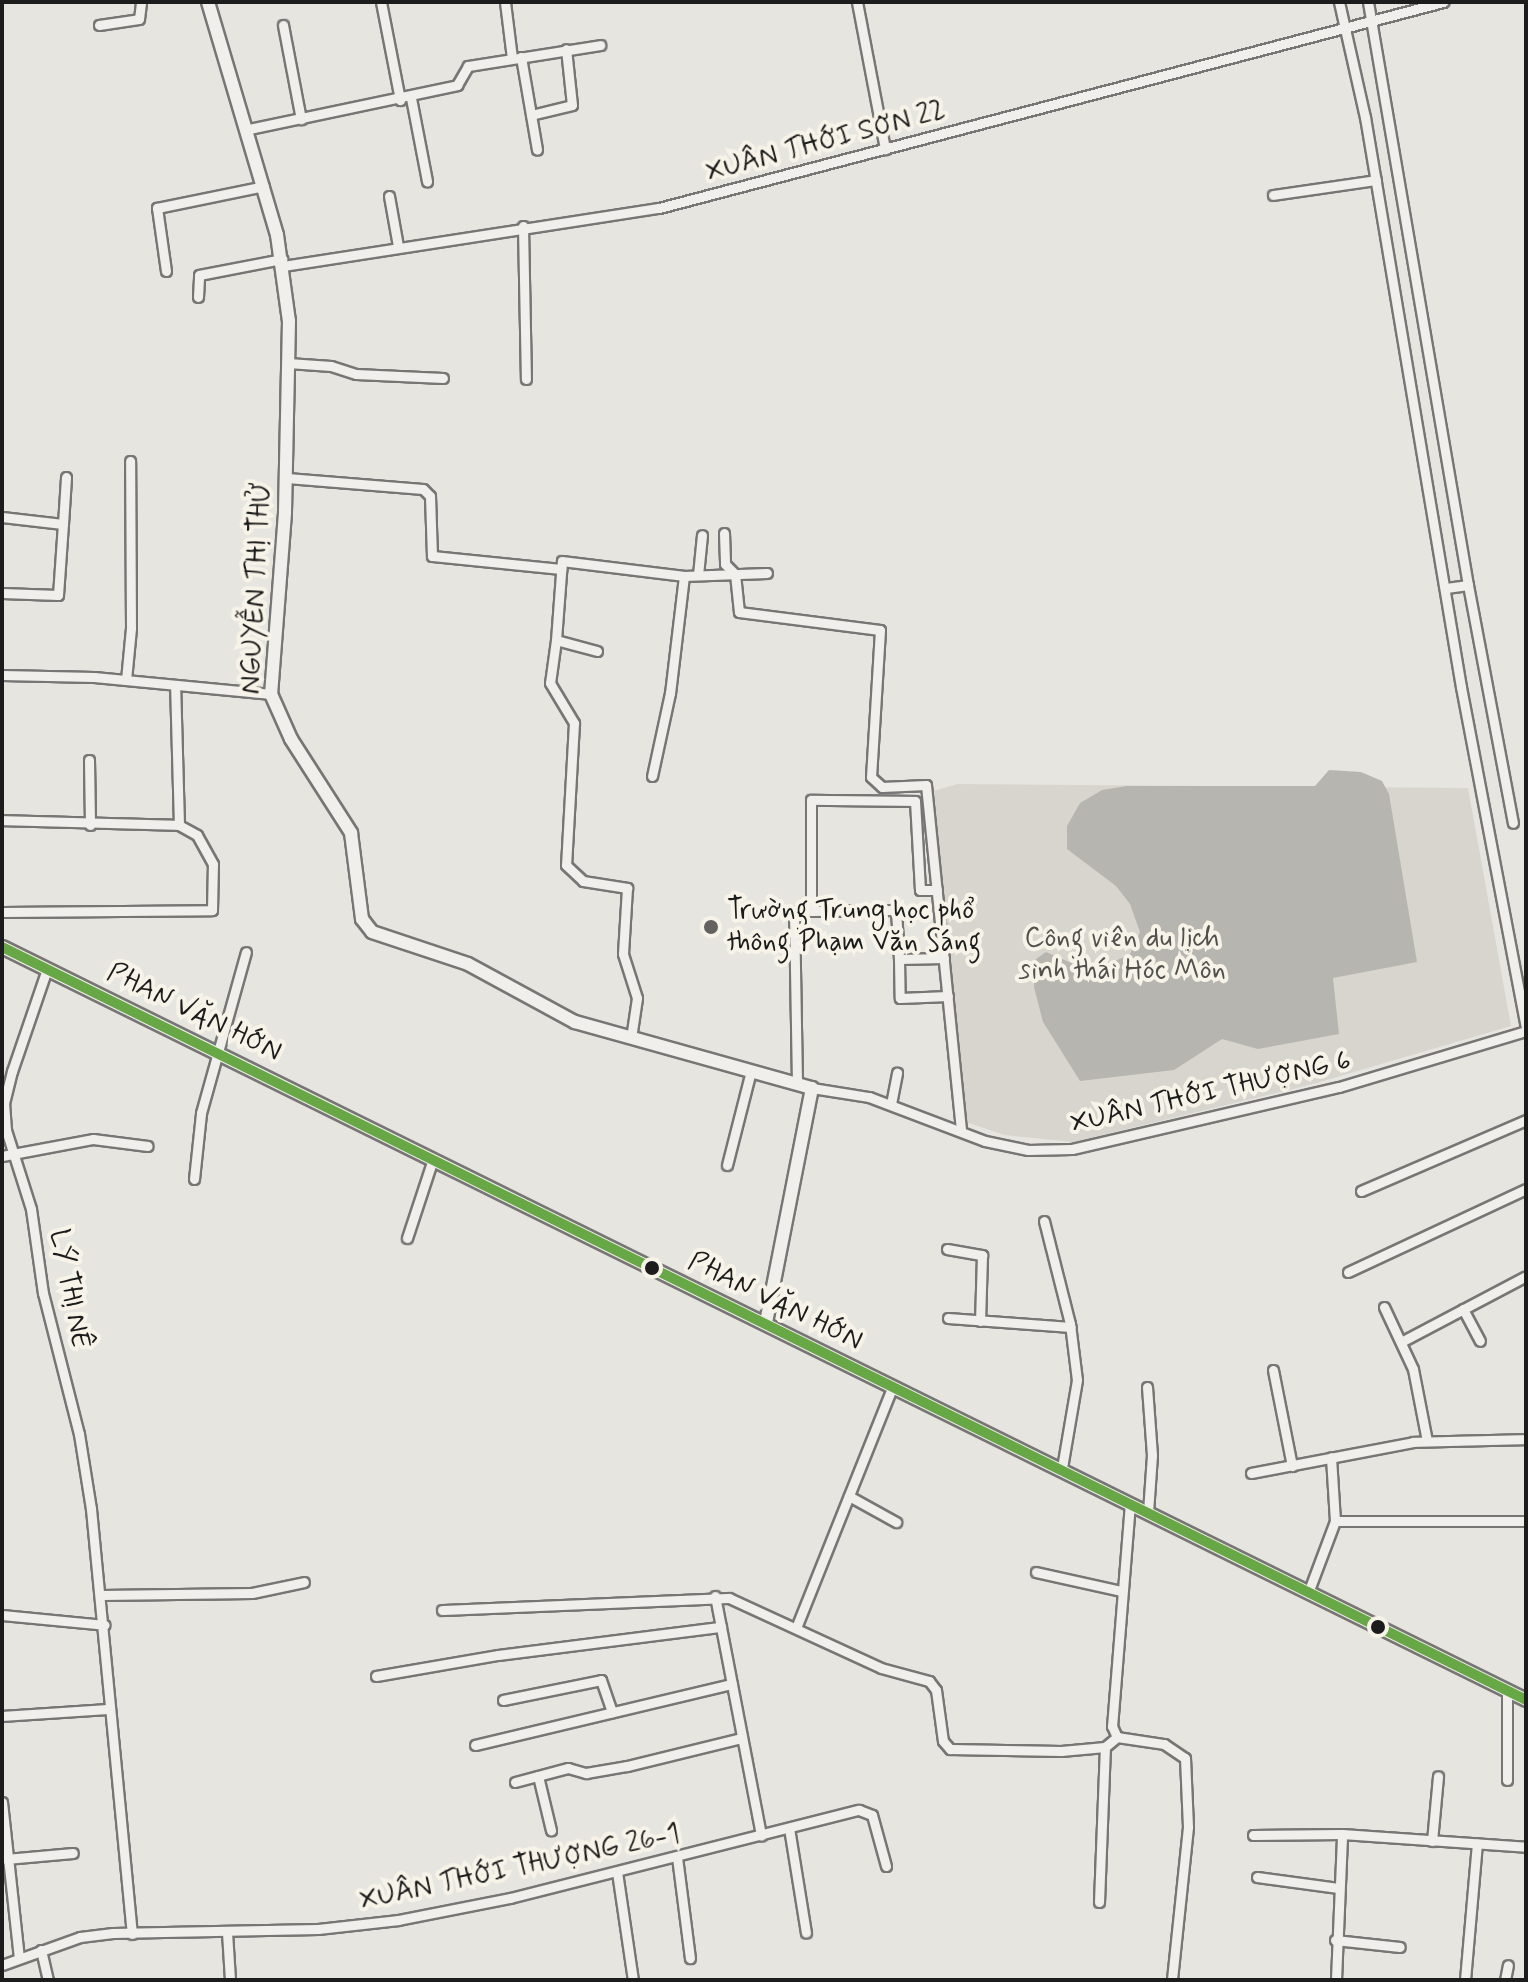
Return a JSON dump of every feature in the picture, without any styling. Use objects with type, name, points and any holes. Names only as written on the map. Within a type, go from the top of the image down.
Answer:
[{"type":"main road","name":"NGUYỄN THỊ THỬ","points":[[208,2],[249,129],[282,262],[288,363],[287,478],[271,694],[291,739],[351,833],[367,927],[468,964],[557,1015],[812,1088]]},
{"type":"main road","name":"PHAN VĂN HỚN","points":[[2,947],[1062,1468],[1526,1700]]},
{"type":"main road","points":[[766,1323],[812,1088]]},
{"type":"street","points":[[99,25],[139,19],[141,2]]},
{"type":"street","points":[[381,2],[400,100]]},
{"type":"street","points":[[505,2],[537,150]]},
{"type":"street","points":[[857,2],[885,149]]},
{"type":"street","points":[[1339,2],[1376,180],[1526,1030]]},
{"type":"street","points":[[1368,2],[1468,585],[1513,823]]},
{"type":"street","name":"XUÂN THỚI SƠN 22","points":[[198,297],[199,275],[659,208],[1443,2]]},
{"type":"street","points":[[283,25],[301,119]]},
{"type":"street","points":[[249,129],[411,98],[457,85],[468,66],[600,45]]},
{"type":"street","points":[[531,115],[572,105],[566,49]]},
{"type":"street","points":[[411,98],[427,181]]},
{"type":"street","points":[[1273,195],[1376,180]]},
{"type":"street","points":[[166,271],[157,208],[264,186]]},
{"type":"street","points":[[389,196],[398,246]]},
{"type":"street","points":[[523,226],[526,379]]},
{"type":"street","points":[[288,363],[331,366],[356,374],[443,378]]},
{"type":"street","points":[[126,680],[131,628],[130,461]]},
{"type":"street","points":[[2,593],[58,595],[66,477]]},
{"type":"street","points":[[287,478],[423,489],[430,496],[432,556],[561,569]]},
{"type":"street","points":[[2,517],[63,524]]},
{"type":"street","points":[[724,533],[725,564],[735,574],[739,612],[880,630],[871,777],[882,787],[926,785],[961,1131]]},
{"type":"street","points":[[698,575],[702,535]]},
{"type":"street","points":[[631,1038],[637,998],[623,954],[627,888],[583,881],[566,865],[574,723],[550,683],[562,561],[684,576],[767,573]]},
{"type":"street","points":[[652,776],[670,693],[684,576]]},
{"type":"street","points":[[1446,588],[1468,585]]},
{"type":"street","points":[[556,640],[597,651]]},
{"type":"street","points":[[2,675],[126,680],[271,694]]},
{"type":"street","points":[[175,686],[179,825]]},
{"type":"street","points":[[89,760],[90,825]]},
{"type":"street","points":[[937,890],[920,890],[915,801],[811,800],[811,911],[896,910],[900,998],[948,996]]},
{"type":"street","points":[[2,820],[90,825],[179,825],[197,835],[213,864],[212,910],[2,912]]},
{"type":"street","points":[[794,911],[797,1083]]},
{"type":"street","points":[[194,1179],[201,1113],[246,952]]},
{"type":"street","points":[[899,959],[944,958]]},
{"type":"street","name":"LÝ THỊ NÊ","points":[[47,969],[7,1070],[4,1102],[7,1155],[31,1209],[43,1293],[79,1434],[102,1595],[107,1709],[132,1934]]},
{"type":"street","name":"XUÂN THỚI THƯỢNG 6","points":[[812,1088],[891,1104],[961,1131],[1028,1150],[1072,1149],[1339,1087],[1526,1030]]},
{"type":"street","points":[[727,1165],[751,1071]]},
{"type":"street","points":[[891,1104],[897,1073]]},
{"type":"street","points":[[1361,1191],[1526,1120]]},
{"type":"street","points":[[7,1155],[93,1139],[148,1146]]},
{"type":"street","points":[[407,1238],[433,1159]]},
{"type":"street","points":[[1348,1272],[1526,1189]]},
{"type":"street","points":[[1044,1221],[1071,1327],[1077,1380],[1062,1468]]},
{"type":"street","points":[[947,1249],[982,1255],[980,1321]]},
{"type":"street","points":[[1401,1342],[1526,1276]]},
{"type":"street","points":[[1384,1307],[1413,1369],[1427,1441]]},
{"type":"street","points":[[1463,1309],[1480,1341]]},
{"type":"street","points":[[948,1318],[1071,1327]]},
{"type":"street","points":[[1273,1370],[1292,1466]]},
{"type":"street","points":[[796,1628],[893,1386]]},
{"type":"street","points":[[1147,1387],[1152,1455],[1148,1512]]},
{"type":"street","points":[[1251,1473],[1427,1441],[1526,1439]]},
{"type":"street","points":[[1308,1593],[1335,1521],[1331,1457]]},
{"type":"street","points":[[849,1496],[896,1522]]},
{"type":"street","points":[[1117,1737],[1112,1711],[1130,1503]]},
{"type":"street","points":[[1335,1521],[1526,1521]]},
{"type":"street","points":[[1036,1572],[1122,1591]]},
{"type":"street","points":[[102,1595],[252,1593],[304,1582]]},
{"type":"street","points":[[715,1596],[761,1836]]},
{"type":"street","points":[[442,1610],[715,1596],[796,1628],[881,1668],[929,1681],[936,1690],[943,1741],[950,1749],[1105,1747],[1117,1737],[1164,1744],[1185,1758],[1188,1827],[1172,1980]]},
{"type":"street","points":[[2,1615],[105,1625]]},
{"type":"street","points":[[376,1676],[498,1655],[721,1627]]},
{"type":"street","points":[[503,1700],[601,1680],[612,1712]]},
{"type":"street","points":[[475,1745],[732,1684]]},
{"type":"street","points":[[1507,1691],[1507,1780]]},
{"type":"street","points":[[2,1716],[107,1709]]},
{"type":"street","points":[[515,1782],[568,1768],[586,1773],[627,1766],[741,1738]]},
{"type":"street","points":[[1099,1902],[1105,1747]]},
{"type":"street","points":[[538,1776],[551,1830]]},
{"type":"street","points":[[1432,1841],[1438,1776]]},
{"type":"street","points":[[2,1802],[19,1958]]},
{"type":"street","name":"XUÂN THỚI THƯỢNG 26-1","points":[[2,1965],[80,1937],[227,1932],[398,1920],[617,1872],[867,1811],[886,1866]]},
{"type":"street","points":[[789,1828],[806,1933]]},
{"type":"street","points":[[1336,1980],[1335,1940],[1342,1834]]},
{"type":"street","points":[[1253,1835],[1342,1834],[1526,1847]]},
{"type":"street","points":[[1465,1980],[1477,1844]]},
{"type":"street","points":[[6,1859],[73,1853]]},
{"type":"street","points":[[677,1857],[690,1958]]},
{"type":"street","points":[[617,1872],[633,1980]]},
{"type":"street","points":[[1257,1877],[1338,1888]]},
{"type":"street","points":[[227,1932],[230,1980]]},
{"type":"street","points":[[1335,1940],[1400,1947]]},
{"type":"street","points":[[41,1950],[48,1980]]},
{"type":"street","points":[[1505,1980],[1508,1965]]},
{"type":"green space","name":"Công viên du lịch sinh thái Hóc Môn","points":[[957,784],[1468,788],[1511,1026],[1313,1084],[1073,1142],[1004,1135],[966,1122],[934,791]]},
{"type":"shaded area","points":[[1329,770],[1361,772],[1382,781],[1389,794],[1417,962],[1333,978],[1339,1034],[1258,1049],[1222,1039],[1174,1070],[1080,1081],[1043,1022],[1034,987],[1036,959],[1046,952],[1076,965],[1105,966],[1130,954],[1140,932],[1130,904],[1116,886],[1067,849],[1067,826],[1080,803],[1102,790],[1127,786],[1315,786]]},
{"type":"transit line","points":[[2,947],[1526,1700]]},
{"type":"place","name":"Trường Trung học phổ thông Phạm Văn Sáng","points":[[711,927]]}]
